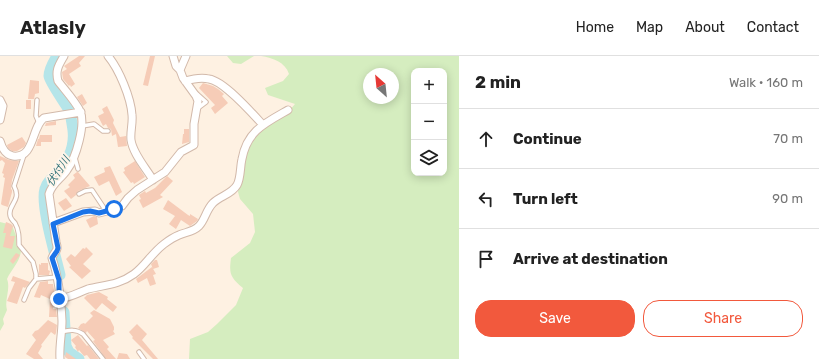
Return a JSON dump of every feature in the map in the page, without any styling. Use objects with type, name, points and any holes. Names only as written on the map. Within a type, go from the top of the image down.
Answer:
[{"type":"street","points":[[60,359],[62,298],[58,277],[52,258],[58,248],[49,202],[51,188],[67,170],[74,157],[81,126],[80,112],[56,76],[56,72],[64,56]]},
{"type":"street","points":[[53,224],[83,212],[90,211],[99,213],[122,206],[137,190],[165,172],[181,152],[194,145],[194,124],[198,101],[180,70],[176,66],[173,56]]},
{"type":"street","points":[[180,70],[186,56]]},
{"type":"street","points":[[112,58],[123,82],[132,113],[131,140],[136,152],[153,180]]},
{"type":"street","points":[[185,81],[209,78],[217,82],[233,95],[263,125]]},
{"type":"street","points":[[0,100],[3,106],[0,120]]},
{"type":"street","points":[[62,298],[110,285],[128,278],[164,244],[179,235],[190,232],[200,225],[211,205],[221,196],[232,191],[239,182],[242,158],[246,145],[253,133],[288,110]]},
{"type":"street","points":[[0,141],[2,149],[7,154],[17,157],[24,154],[31,144],[39,123],[44,118],[80,112]]},
{"type":"lane","points":[[37,100],[36,116],[39,123]]},
{"type":"lane","points":[[81,126],[94,124],[103,131],[108,131]]},
{"type":"lane","points":[[24,154],[14,186],[17,190],[17,196],[10,214],[10,217],[19,234],[19,245],[29,256],[36,268],[36,279],[29,288],[24,300]]},
{"type":"lane","points":[[74,157],[78,169]]},
{"type":"lane","points":[[80,194],[85,191],[92,190],[106,211]]},
{"type":"lane","points":[[36,279],[58,277]]},
{"type":"lane","points":[[61,332],[74,330],[79,331],[103,359]]},
{"type":"lane","points":[[139,352],[144,359]]},
{"type":"green space","points":[[227,56],[254,56],[241,64],[233,63]]},
{"type":"green space","points":[[261,56],[459,56],[459,359],[189,359],[190,339],[208,332],[217,324],[236,305],[243,288],[231,275],[230,263],[231,258],[250,243],[255,232],[253,214],[240,199],[238,192],[245,162],[256,135],[286,113],[295,104],[268,95],[265,88],[283,81],[289,74],[285,66],[274,59]]},
{"type":"green space","points":[[0,222],[12,225],[16,236],[16,246],[21,249],[21,253],[7,279],[7,310],[3,319],[4,324],[0,331]]},
{"type":"building","points":[[79,56],[85,56],[79,63],[81,66],[69,74],[75,84],[71,87],[63,79],[62,72],[67,69],[64,66]]},
{"type":"building","points":[[150,56],[155,56],[148,86],[143,85]]},
{"type":"building","points":[[30,80],[39,81],[39,93],[35,94],[34,99],[28,99]]},
{"type":"building","points":[[203,83],[218,89],[224,94],[222,96],[228,103],[215,114],[211,108],[215,105],[199,88]]},
{"type":"building","points":[[82,94],[87,103],[83,106],[77,97]]},
{"type":"building","points":[[26,100],[31,100],[31,109],[26,109]]},
{"type":"building","points":[[107,106],[120,137],[126,136],[127,146],[118,147],[116,134],[112,136],[111,129],[108,128],[106,124],[103,126],[98,116],[104,113],[102,109]]},
{"type":"building","points":[[56,121],[56,125],[45,126],[46,123]]},
{"type":"building","points":[[184,129],[189,129],[189,142],[182,144],[184,134]]},
{"type":"building","points":[[40,135],[52,135],[52,142],[41,142],[41,146],[36,146]]},
{"type":"building","points":[[22,137],[26,143],[24,147],[17,151],[12,151],[8,148],[7,145]]},
{"type":"building","points":[[0,156],[9,160],[19,161],[12,180],[12,192],[8,207],[1,204],[5,178],[3,177],[4,174],[2,173],[5,163],[2,160],[0,161]]},
{"type":"building","points":[[135,161],[145,177],[134,184],[133,182],[131,183],[123,172],[125,171],[124,168]]},
{"type":"building","points":[[110,166],[122,192],[116,196],[109,181],[99,186],[94,177],[105,172],[104,168]]},
{"type":"building","points":[[77,172],[90,186],[78,191],[71,199],[64,191],[70,187],[68,185],[75,178],[73,175]]},
{"type":"building","points":[[167,176],[173,181],[160,195],[163,197],[143,208],[139,200],[141,199],[139,195],[145,191],[146,193],[155,188]]},
{"type":"building","points":[[66,198],[72,206],[64,211],[58,203]]},
{"type":"building","points":[[168,200],[188,215],[190,216],[190,214],[198,219],[197,221],[190,226],[181,220],[176,229],[169,224],[175,216],[163,209]]},
{"type":"building","points":[[94,216],[97,217],[98,224],[90,228],[86,220]]},
{"type":"building","points":[[6,222],[13,226],[10,236],[15,236],[12,249],[3,247],[6,233],[3,233]]},
{"type":"building","points":[[86,247],[93,254],[83,264],[91,271],[82,279],[69,267],[71,266],[66,259],[71,254],[75,257],[83,248],[85,249]]},
{"type":"building","points":[[16,253],[20,255],[13,264],[10,261]]},
{"type":"building","points":[[157,260],[159,267],[153,269],[151,264]]},
{"type":"building","points":[[41,263],[48,263],[48,270],[50,271],[49,275],[39,275],[39,264],[41,265]]},
{"type":"building","points":[[152,267],[156,274],[153,275],[156,284],[150,286],[147,278],[138,283],[136,279]]},
{"type":"building","points":[[13,276],[30,282],[25,288],[23,287],[17,304],[7,301],[15,282],[11,281]]},
{"type":"building","points":[[48,281],[48,284],[53,284],[55,296],[53,309],[56,309],[57,317],[49,317],[50,299],[41,295],[40,298],[34,297],[40,282]]},
{"type":"building","points":[[99,292],[108,297],[107,299],[117,307],[113,312],[102,303],[96,310],[84,298],[87,295]]},
{"type":"building","points":[[94,310],[110,319],[114,327],[113,331],[115,334],[103,340],[109,347],[107,349],[116,359],[106,359],[93,341],[95,340],[87,331],[86,333],[78,328],[81,324],[85,324],[93,316],[90,313]]},
{"type":"building","points":[[48,320],[57,325],[56,333],[55,335],[51,332],[41,345],[42,346],[38,353],[43,359],[34,359],[26,354],[36,340],[32,335]]},
{"type":"building","points":[[137,324],[147,334],[142,340],[158,359],[153,359],[132,338],[133,337],[129,332]]},
{"type":"building","points":[[78,335],[99,359],[90,359],[87,355],[84,356],[79,350],[78,352],[75,347],[76,346],[71,340]]},
{"type":"building","points":[[66,352],[76,359],[68,359],[65,357]]},
{"type":"building","points":[[119,353],[127,354],[130,359],[117,359]]},
{"type":"waterway","name":"伏付川","points":[[57,56],[49,76],[54,87],[69,110],[73,130],[73,143],[67,160],[47,184],[44,197],[46,218],[60,275]]},
{"type":"waterway","name":"伏付川","points":[[64,312],[66,346],[69,352],[79,359]]},
{"type":"route","points":[[59,299],[59,280],[52,258],[58,248],[53,224],[83,212],[95,211],[99,213],[114,209]]}]
